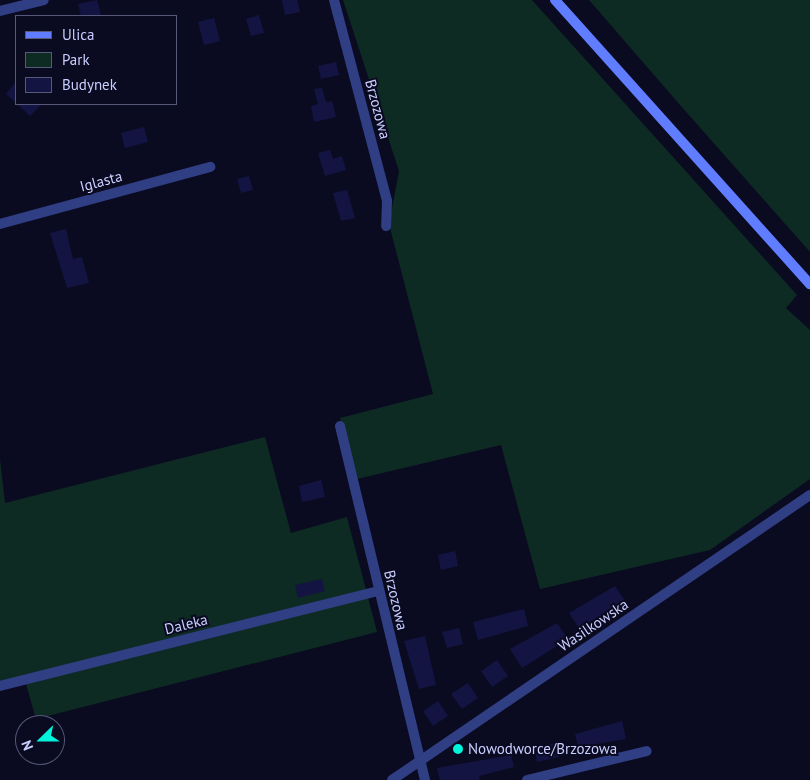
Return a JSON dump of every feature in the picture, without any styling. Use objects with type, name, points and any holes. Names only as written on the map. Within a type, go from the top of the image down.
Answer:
[{"type":"main road","points":[[555,0],[810,284]]},
{"type":"street","points":[[0,11],[44,0]]},
{"type":"street","name":"Brzozowa","points":[[334,0],[387,201],[386,226]]},
{"type":"street","name":"Iglasta","points":[[0,224],[210,167]]},
{"type":"street","name":"Brzozowa","points":[[340,426],[425,780]]},
{"type":"street","name":"Wasilkowska","points":[[392,780],[810,495]]},
{"type":"street","name":"Daleka","points":[[0,686],[379,591]]},
{"type":"street","points":[[527,780],[647,751]]},
{"type":"green space","points":[[343,0],[532,0],[797,295],[786,308],[810,330],[810,479],[710,550],[540,589],[501,445],[357,479],[340,418],[433,394],[389,224],[399,171]]},
{"type":"green space","points":[[589,0],[810,0],[810,252],[680,105]]},
{"type":"green space","points":[[265,437],[291,533],[347,517],[377,632],[52,715],[35,715],[24,677],[0,683],[0,459],[5,503]]},
{"type":"building","points":[[97,0],[101,15],[81,15],[78,4]]},
{"type":"building","points":[[282,0],[297,0],[300,12],[285,15]]},
{"type":"building","points":[[259,15],[264,33],[251,36],[246,19]]},
{"type":"building","points":[[214,18],[220,41],[204,45],[198,22]]},
{"type":"building","points":[[336,62],[339,75],[321,79],[318,66]]},
{"type":"building","points":[[15,83],[15,102],[6,94]]},
{"type":"building","points":[[322,88],[326,102],[332,101],[336,117],[314,122],[311,106],[318,104],[314,89]]},
{"type":"building","points":[[18,105],[41,105],[30,116]]},
{"type":"building","points":[[144,127],[148,142],[125,148],[121,133]]},
{"type":"building","points":[[330,150],[333,159],[342,156],[346,170],[325,176],[318,153]]},
{"type":"building","points":[[249,176],[253,190],[241,193],[237,179]]},
{"type":"building","points":[[347,190],[355,218],[341,221],[333,193]]},
{"type":"building","points":[[66,229],[73,259],[82,257],[89,283],[67,288],[50,233]]},
{"type":"building","points":[[321,480],[325,497],[302,502],[299,486]]},
{"type":"building","points":[[455,551],[458,566],[441,570],[438,555]]},
{"type":"building","points":[[322,579],[325,591],[298,598],[295,585]]},
{"type":"building","points":[[615,586],[626,602],[580,630],[569,613]]},
{"type":"building","points":[[524,609],[528,626],[478,640],[473,622]]},
{"type":"building","points":[[557,623],[568,639],[522,668],[510,649]]},
{"type":"building","points":[[459,628],[463,644],[447,648],[442,632]]},
{"type":"building","points":[[425,636],[436,685],[419,689],[404,641]]},
{"type":"building","points":[[497,660],[508,676],[492,687],[481,671]]},
{"type":"building","points":[[468,683],[478,698],[462,709],[451,694]]},
{"type":"building","points":[[438,701],[448,716],[433,726],[423,711]]},
{"type":"building","points":[[622,721],[626,739],[578,747],[575,734]]},
{"type":"building","points":[[556,743],[559,757],[537,762],[534,748]]},
{"type":"building","points":[[511,755],[514,767],[479,776],[480,780],[440,780],[437,768]]},
{"type":"place","name":"Nowodworce/Brzozowa","points":[[458,749]]}]
